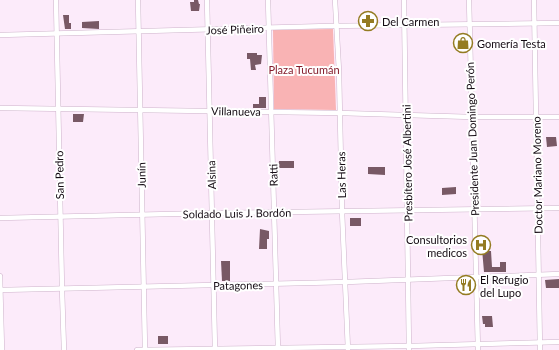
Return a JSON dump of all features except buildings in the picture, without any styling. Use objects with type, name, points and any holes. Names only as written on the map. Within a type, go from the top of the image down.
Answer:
[{"type":"street","name":"San Pedro","points":[[56,0],[64,350]]},
{"type":"street","name":"Junín","points":[[138,0],[145,350]]},
{"type":"street","name":"Alsina","points":[[207,0],[215,349]]},
{"type":"street","name":"Ratti","points":[[268,0],[278,349]]},
{"type":"street","name":"Las Heras","points":[[335,0],[348,349]]},
{"type":"street","name":"Presbítero José Albertini","points":[[404,0],[409,348]]},
{"type":"street","name":"Presidente Juan Domingo Perón","points":[[469,0],[478,347]]},
{"type":"street","name":"Doctor Mariano Moreno","points":[[534,0],[540,350]]},
{"type":"street","name":"José Piñeiro","points":[[0,35],[337,26],[559,23]]},
{"type":"street","name":"Villanueva","points":[[0,108],[340,113],[406,116],[559,117]]},
{"type":"street","name":"Soldado Luis J. Bordón","points":[[0,218],[474,208],[559,208]]},
{"type":"street","name":"Patagones","points":[[0,290],[277,284],[559,274]]},
{"type":"street","points":[[0,276],[2,350]]},
{"type":"street","points":[[137,350],[478,347],[559,342]]},
{"type":"green space","name":"Plaza Tucumán","points":[[333,29],[336,110],[274,109],[273,30]]},
{"type":"place","name":"Del Carmen","points":[[368,21]]},
{"type":"place","name":"Gomería Testa","points":[[463,43]]},
{"type":"place","name":"Consultorios medicos","points":[[481,245]]},
{"type":"place","name":"El Refugio del Lupo","points":[[466,285]]}]
